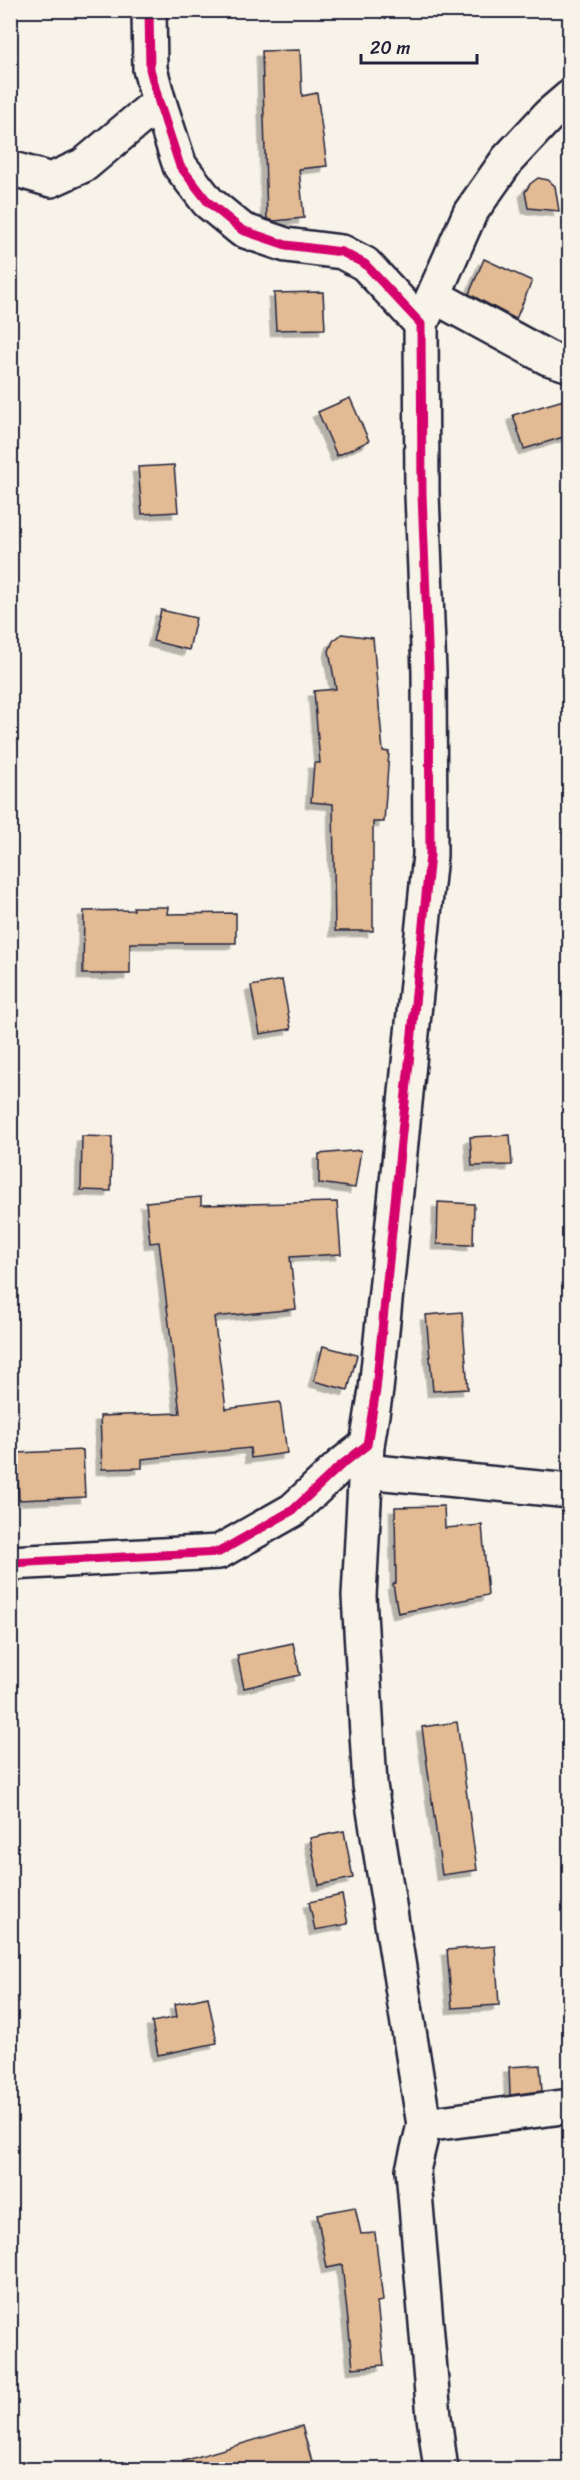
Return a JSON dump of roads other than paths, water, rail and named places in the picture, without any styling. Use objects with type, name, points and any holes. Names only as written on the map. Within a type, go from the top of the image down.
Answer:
[{"type":"street","points":[[149,10],[150,69],[159,102],[180,166],[208,202],[242,230],[286,245],[342,252],[365,264],[428,310],[570,365]]},
{"type":"street","points":[[441,2469],[434,2417],[413,2170],[424,2125],[370,1785],[359,1596],[366,1458],[376,1390],[430,855],[429,672],[422,494],[428,310],[470,213],[508,159],[549,115],[570,98]]},
{"type":"street","points":[[10,168],[51,180],[84,165],[159,102]]},
{"type":"street","points":[[10,1563],[219,1552],[293,1510],[340,1466],[366,1458],[570,1491]]},
{"type":"street","points":[[424,2125],[570,2106]]}]
